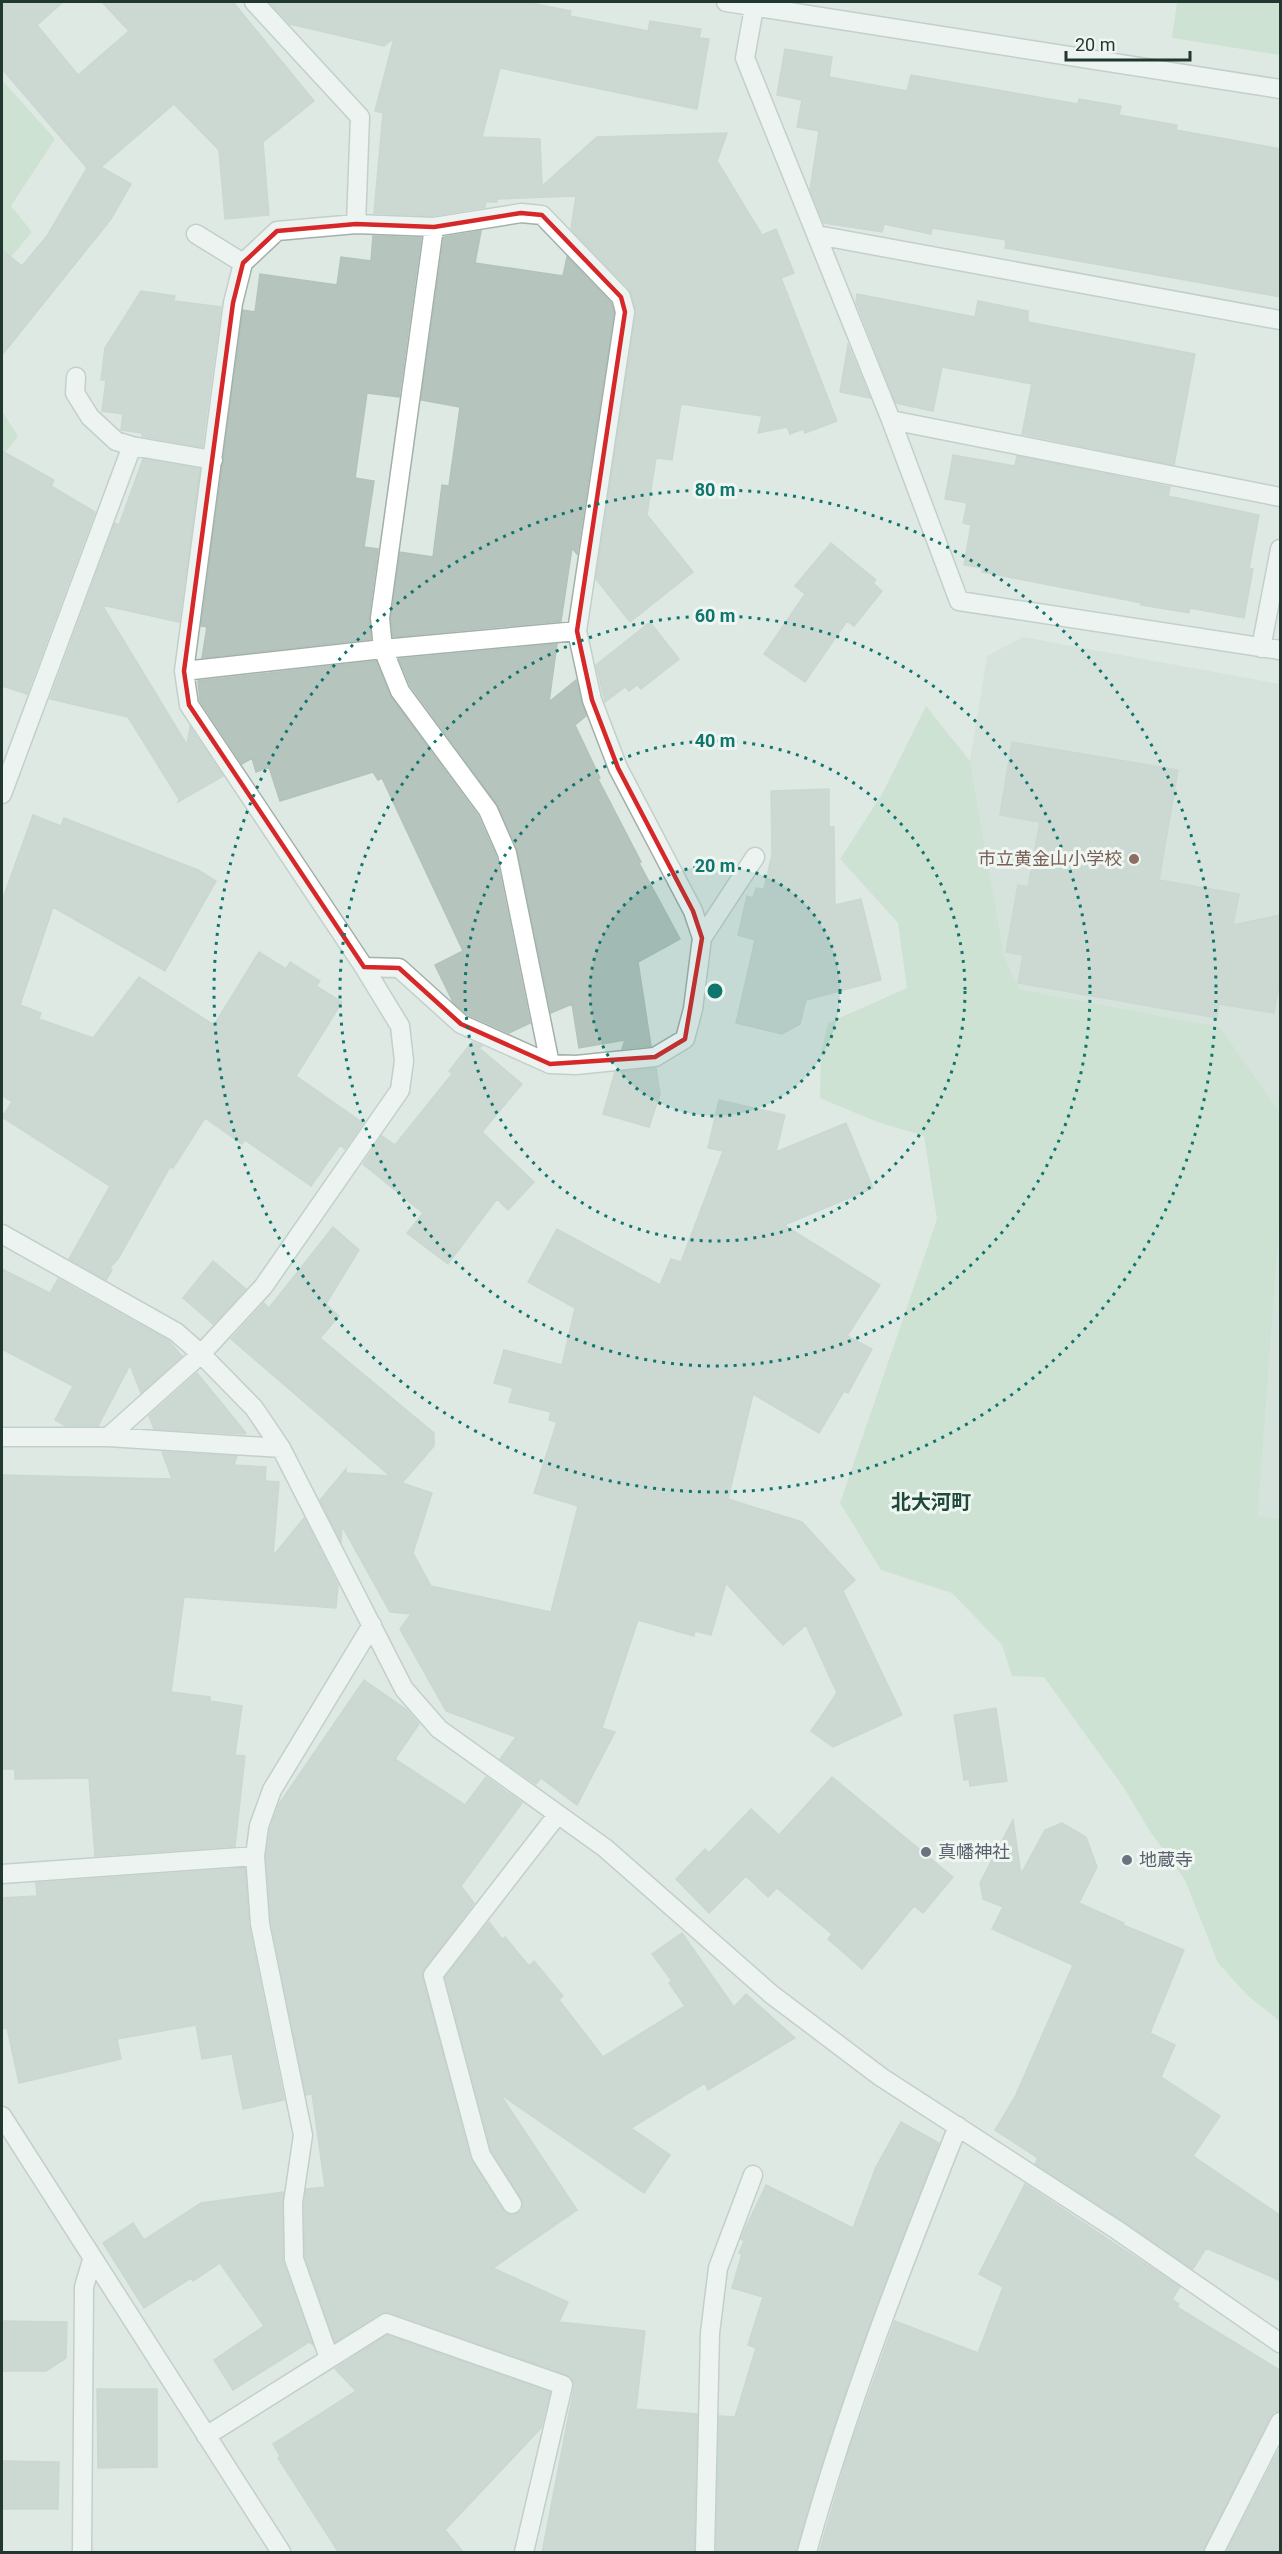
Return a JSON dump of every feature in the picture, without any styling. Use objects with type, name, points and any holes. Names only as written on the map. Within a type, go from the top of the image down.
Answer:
[{"type":"street","points":[[254,2],[360,117],[356,224]]},
{"type":"street","points":[[726,2],[754,4],[1281,89]]},
{"type":"street","points":[[754,4],[746,58],[891,420],[959,602],[1281,651]]},
{"type":"street","points":[[108,1437],[201,1354],[264,1287],[400,1090],[404,1061],[400,1026],[364,967],[189,705],[184,671],[233,303],[243,263],[277,231],[356,224],[434,227],[521,213],[542,215],[621,297],[625,312],[577,631],[592,700],[618,768],[693,911],[702,938]]},
{"type":"street","points":[[434,227],[380,618],[383,649],[400,691],[488,810],[507,853],[550,1064]]},
{"type":"street","points":[[196,234],[243,263]]},
{"type":"street","points":[[817,236],[1281,320]]},
{"type":"street","points":[[76,377],[75,393],[90,417],[116,441],[132,446],[213,460]]},
{"type":"street","points":[[891,420],[1281,497]]},
{"type":"street","points":[[2,795],[132,446]]},
{"type":"street","points":[[1261,648],[1281,549]]},
{"type":"street","points":[[184,671],[577,631]]},
{"type":"street","points":[[364,967],[399,968],[461,1023],[550,1064],[576,1065],[655,1056],[685,1039],[693,1009],[702,938],[755,856]]},
{"type":"street","points":[[2,1234],[176,1332],[254,1408],[281,1448],[404,1689],[440,1729],[605,1848],[771,1994],[881,2076],[1117,2230],[1281,2343]]},
{"type":"street","points":[[2,1437],[108,1437],[281,1448]]},
{"type":"street","points":[[329,2358],[294,2259],[293,2203],[303,2135],[260,1924],[255,1856],[259,1826],[272,1790],[372,1625]]},
{"type":"street","points":[[512,2204],[481,2155],[434,1975],[558,1814]]},
{"type":"street","points":[[2,1874],[255,1856]]},
{"type":"street","points":[[2,2116],[281,2553]]},
{"type":"street","points":[[807,2553],[827,2480],[897,2277],[958,2126]]},
{"type":"street","points":[[705,2553],[710,2333],[718,2268],[753,2175]]},
{"type":"street","points":[[82,2553],[84,2287],[92,2260]]},
{"type":"street","points":[[206,2436],[386,2323],[563,2385],[524,2553]]},
{"type":"street","points":[[1214,2553],[1281,2422]]},
{"type":"highlighted area","points":[[521,213],[542,215],[621,297],[625,312],[577,631],[592,700],[618,768],[693,911],[702,938],[685,1039],[655,1057],[550,1064],[461,1024],[399,968],[364,967],[189,705],[184,671],[233,303],[243,263],[277,231],[356,224],[434,227]]},
{"type":"shaded area","name":"市立黄金山小学校","points":[[1023,637],[1280,684],[1280,1113],[1220,1027],[1019,989],[1004,957],[970,761],[987,656]]},
{"type":"shaded area","points":[[1280,1214],[1280,1519],[1258,1517]]},
{"type":"green space","points":[[1177,2],[1280,2],[1280,55],[1172,38]]},
{"type":"green space","points":[[2,80],[55,139],[11,206],[32,232],[2,268]]},
{"type":"green space","points":[[2,411],[18,436],[2,457]]},
{"type":"green space","points":[[926,706],[970,761],[1004,956],[1019,989],[1220,1027],[1280,1113],[1280,1214],[1258,1516],[1280,1519],[1280,2021],[1248,1996],[1218,1963],[1185,1880],[1149,1830],[1124,1788],[1044,1677],[1012,1676],[1002,1645],[952,1593],[881,1570],[840,1503],[937,1219],[924,1136],[877,1122],[820,1098],[821,1053],[828,1023],[907,988],[898,923],[840,859],[882,794]]},
{"type":"building","points":[[2,2],[63,2],[37,25],[78,75],[129,31],[102,2],[233,2],[314,101],[263,142],[269,215],[225,219],[219,150],[174,104],[101,167],[131,184],[111,219],[2,355],[2,250],[22,266],[47,236],[87,168],[2,69]]},
{"type":"building","points":[[269,2],[526,2],[571,11],[570,16],[648,31],[650,21],[701,29],[699,38],[709,39],[697,109],[500,68],[482,137],[540,139],[542,186],[597,137],[727,133],[717,161],[762,235],[776,229],[794,273],[781,278],[837,421],[805,433],[803,429],[790,434],[787,427],[758,433],[762,416],[681,404],[672,460],[656,458],[647,515],[693,572],[630,622],[596,579],[636,310],[629,289],[571,229],[576,196],[497,199],[497,202],[486,202],[485,207],[433,216],[374,213],[383,113],[375,111],[394,38],[384,46],[290,24]]},
{"type":"building","points":[[785,49],[832,57],[829,77],[907,91],[911,75],[1078,104],[1079,99],[1121,106],[1119,115],[1177,125],[1176,130],[1281,149],[1281,297],[1005,248],[1006,240],[932,228],[931,234],[884,224],[882,232],[824,223],[810,190],[819,131],[797,127],[802,100],[777,95]]},
{"type":"building","points":[[481,231],[475,263],[563,276],[567,257],[611,303],[614,313],[577,554],[572,548],[561,621],[393,637],[391,618],[400,552],[433,557],[442,485],[449,486],[460,407],[421,400],[444,237]]},
{"type":"building","points":[[373,236],[421,238],[399,397],[367,393],[355,478],[374,481],[364,547],[378,549],[369,616],[371,639],[202,658],[207,627],[201,626],[243,310],[255,312],[260,274],[337,285],[341,257],[371,261]]},
{"type":"building","points":[[141,291],[175,296],[174,301],[221,307],[202,447],[121,430],[123,414],[102,411],[106,380],[101,380],[105,348]]},
{"type":"building","points":[[857,294],[975,317],[978,301],[1028,311],[1028,322],[1195,354],[1174,465],[1022,434],[1032,384],[942,367],[933,411],[896,403],[856,302]]},
{"type":"building","points":[[848,345],[870,398],[840,392]]},
{"type":"building","points":[[2,451],[54,480],[51,486],[95,512],[27,694],[2,686]]},
{"type":"building","points":[[953,455],[1015,466],[1017,456],[1170,487],[1168,496],[1259,515],[1249,568],[1253,569],[1244,618],[1190,608],[1189,613],[1141,605],[1142,603],[982,572],[983,568],[964,565],[971,525],[963,523],[967,503],[945,499]]},
{"type":"building","points":[[143,459],[200,469],[179,622],[102,605],[187,745],[190,727],[223,776],[178,802],[179,799],[128,717],[50,699],[115,523],[119,525]]},
{"type":"building","points":[[831,543],[876,580],[873,583],[882,591],[854,626],[847,621],[805,682],[764,654],[805,594],[795,586]]},
{"type":"building","points":[[650,622],[679,659],[641,689],[637,685],[629,691],[625,687],[605,702],[596,665]]},
{"type":"building","points":[[557,644],[549,702],[576,680],[586,716],[575,725],[600,778],[598,779],[641,862],[639,863],[680,939],[638,962],[651,1046],[622,1049],[625,1040],[579,1048],[572,1004],[551,1013],[517,848],[497,804],[410,685],[399,659]]},
{"type":"building","points":[[376,661],[391,697],[478,816],[496,856],[530,1023],[509,1033],[467,1014],[453,1002],[435,965],[463,951],[382,778],[378,780],[373,772],[280,801],[269,767],[256,772],[252,758],[242,764],[200,701],[198,681]]},
{"type":"building","points":[[1012,742],[1178,770],[1159,880],[1239,894],[1233,925],[1281,915],[1281,973],[1274,1013],[1219,1004],[1217,1018],[1018,983],[1023,955],[1006,952],[1018,885],[1028,887],[1040,822],[1000,815]]},
{"type":"building","points":[[829,789],[829,827],[834,827],[835,905],[861,899],[881,980],[806,1000],[800,1024],[782,1034],[736,1023],[755,940],[738,935],[747,896],[753,898],[756,888],[764,889],[772,855],[771,791]]},
{"type":"building","points":[[33,815],[61,826],[64,818],[198,870],[216,881],[165,971],[53,907],[20,1005],[41,1013],[39,1019],[93,1038],[139,977],[214,1025],[259,952],[286,969],[290,962],[320,981],[316,986],[342,1002],[296,1076],[363,1123],[345,1149],[340,1145],[311,1186],[245,1140],[242,1144],[205,1118],[173,1168],[170,1167],[118,1259],[110,1267],[112,1270],[106,1280],[69,1259],[110,1186],[2,1117],[12,1102],[2,1095],[2,901]]},
{"type":"building","points":[[472,1042],[482,1046],[479,1048],[522,1084],[482,1132],[534,1182],[508,1210],[497,1199],[448,1264],[407,1233],[423,1213],[363,1164],[382,1136],[395,1145],[452,1074],[449,1071]]},
{"type":"building","points":[[656,1068],[660,1094],[649,1127],[603,1114],[615,1072]]},
{"type":"building","points":[[719,1100],[785,1115],[776,1152],[846,1123],[873,1188],[784,1225],[880,1285],[847,1336],[872,1349],[848,1393],[844,1391],[819,1433],[753,1394],[728,1499],[802,1522],[855,1580],[843,1591],[902,1715],[833,1747],[811,1731],[837,1693],[806,1625],[783,1645],[726,1583],[711,1635],[695,1631],[694,1636],[638,1620],[602,1728],[615,1732],[577,1805],[541,1778],[536,1784],[500,1759],[516,1737],[446,1711],[400,1629],[411,1614],[390,1612],[342,1526],[341,1541],[320,1500],[346,1469],[346,1473],[390,1476],[231,1339],[264,1303],[269,1308],[333,1227],[359,1250],[326,1304],[339,1316],[320,1338],[434,1433],[434,1446],[402,1483],[432,1493],[413,1553],[431,1586],[551,1612],[578,1506],[534,1493],[557,1422],[549,1420],[551,1412],[509,1402],[513,1388],[494,1383],[504,1350],[562,1365],[575,1308],[528,1282],[557,1229],[660,1285],[671,1259],[681,1262],[723,1151],[708,1148]]},
{"type":"building","points":[[213,1261],[246,1289],[213,1324],[183,1298]]},
{"type":"building","points":[[2,1269],[50,1293],[58,1279],[169,1341],[182,1356],[141,1393],[130,1365],[98,1426],[66,1426],[55,1420],[73,1386],[2,1349]]},
{"type":"building","points":[[197,1373],[245,1434],[154,1429],[149,1416]]},
{"type":"building","points":[[162,1452],[237,1456],[234,1465],[266,1467],[265,1481],[279,1482],[273,1556],[304,1518],[338,1585],[336,1608],[184,1597],[171,1692],[210,1697],[210,1701],[242,1706],[235,1755],[245,1756],[235,1846],[95,1856],[89,1778],[15,1779],[15,1769],[2,1769],[2,1475],[172,1479]]},
{"type":"building","points":[[364,1680],[407,1710],[419,1724],[395,1759],[465,1805],[486,1777],[522,1803],[461,1886],[474,1903],[422,1973],[470,2158],[506,2214],[517,2214],[522,2210],[523,2203],[491,2150],[445,1977],[489,1922],[502,1939],[505,1937],[529,1966],[534,1961],[563,1996],[559,2000],[603,2057],[685,2006],[669,1983],[672,1981],[652,1954],[682,1933],[734,2007],[746,1994],[795,2038],[708,2090],[705,2083],[631,2128],[670,2155],[644,2193],[500,2094],[577,2210],[493,2268],[568,2302],[559,2322],[645,2331],[636,2409],[697,2414],[694,2553],[542,2553],[574,2388],[574,2382],[567,2375],[389,2312],[380,2313],[335,2342],[305,2257],[306,2189],[325,2187],[312,2094],[306,2095],[271,1922],[266,1856],[270,1829],[279,1804]]},
{"type":"building","points":[[996,1708],[1007,1781],[970,1786],[969,1779],[964,1780],[954,1715]]},
{"type":"building","points":[[832,1777],[953,1877],[923,1913],[914,1906],[862,1969],[828,1939],[832,1934],[777,1888],[768,1897],[746,1876],[709,1913],[676,1879],[705,1849],[709,1853],[751,1809],[779,1835]]},
{"type":"building","points":[[1013,1820],[1021,1874],[1045,1830],[1062,1823],[1086,1837],[1097,1867],[1079,1903],[1124,1923],[1123,1925],[1184,1950],[1150,2033],[1175,2045],[1161,2077],[1220,2116],[1193,2156],[1281,2216],[1281,2281],[1206,2248],[1193,2269],[1035,2164],[1038,2158],[995,2130],[1015,2097],[1073,1965],[992,1929],[1003,1907],[983,1899],[980,1883]]},
{"type":"building","points":[[245,1868],[249,1926],[284,2100],[243,2109],[232,2054],[202,2059],[196,2025],[117,2039],[121,2059],[19,2083],[7,2028],[2,2029],[2,1898],[37,1896],[36,1883]]},
{"type":"building","points":[[901,2122],[939,2143],[847,2387],[796,2553],[716,2553],[719,2416],[735,2417],[756,2348],[748,2345],[763,2297],[732,2288],[742,2254],[739,2253],[744,2241],[741,2239],[745,2229],[766,2185],[853,2228],[876,2167]]},
{"type":"building","points":[[1025,2184],[1180,2287],[1172,2299],[1179,2304],[1177,2307],[1281,2371],[1281,2411],[1274,2412],[1270,2417],[1203,2553],[819,2553],[850,2447],[895,2321],[978,2353],[1003,2287],[979,2274]]},
{"type":"building","points":[[283,2192],[283,2262],[313,2345],[309,2342],[233,2390],[214,2360],[264,2326],[220,2263],[193,2281],[191,2278],[144,2308],[103,2243],[133,2223],[144,2240],[201,2203]]},
{"type":"building","points":[[2,2321],[67,2322],[66,2358],[46,2371],[2,2371]]},
{"type":"building","points":[[387,2335],[550,2392],[541,2428],[445,2530],[464,2553],[339,2553],[278,2458],[280,2456],[273,2444],[356,2391],[335,2369]]},
{"type":"building","points":[[97,2389],[157,2389],[157,2467],[98,2468]]},
{"type":"building","points":[[1281,2446],[1281,2553],[1226,2553]]},
{"type":"building","points":[[2,2461],[59,2462],[58,2509],[2,2509]]},
{"type":"place","name":"市立黄金山小学校","points":[[1134,859]]},
{"type":"place","name":"真幡神社","points":[[926,1852]]},
{"type":"place","name":"地蔵寺","points":[[1127,1860]]},
{"type":"district","name":"北大河町","points":[[931,1502]]}]
